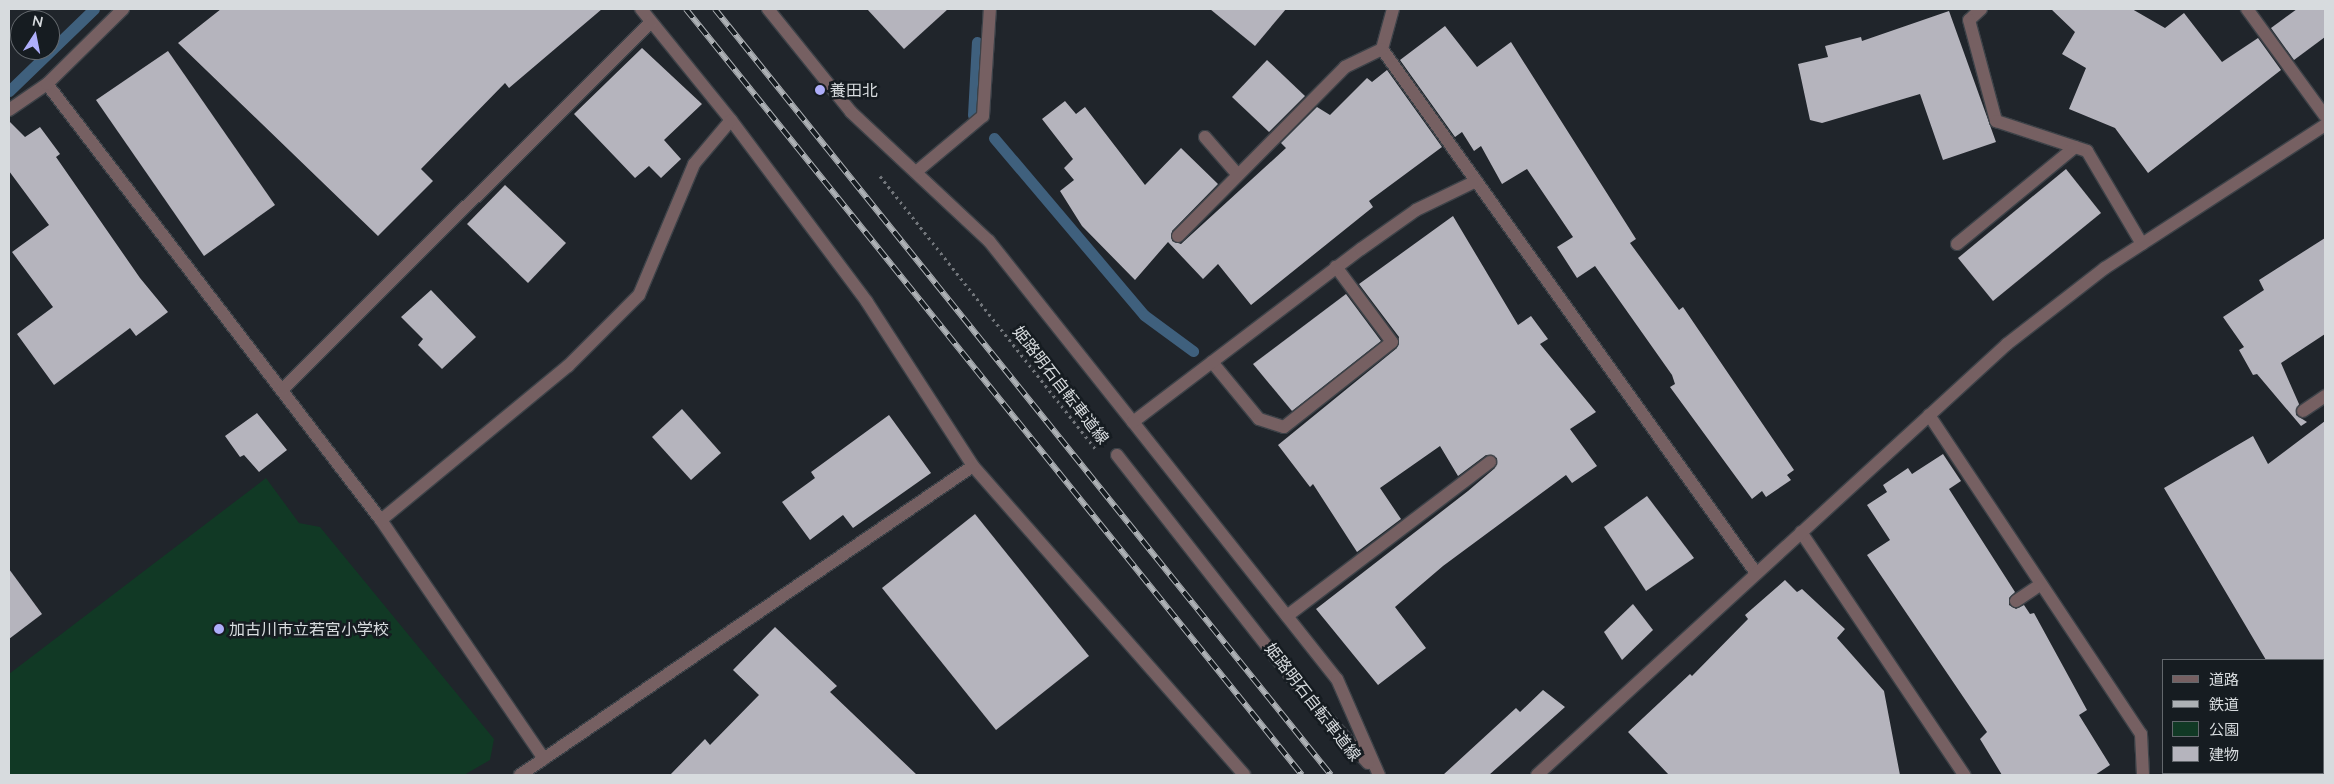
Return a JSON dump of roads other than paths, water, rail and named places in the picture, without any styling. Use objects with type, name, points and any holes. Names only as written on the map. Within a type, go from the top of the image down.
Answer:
[{"type":"street","points":[[9,110],[47,84],[123,9]]},
{"type":"street","points":[[641,9],[731,120],[867,302],[973,466],[1244,775]]},
{"type":"street","points":[[768,9],[851,112],[989,241],[1337,678],[1376,772]]},
{"type":"street","points":[[916,172],[983,116],[990,9]]},
{"type":"street","points":[[1178,236],[1345,67],[1382,49],[1393,9]]},
{"type":"street","points":[[1981,9],[1969,20],[1996,120],[2087,152],[2142,244]]},
{"type":"street","points":[[2247,9],[2325,116]]},
{"type":"street","points":[[283,389],[651,22]]},
{"type":"street","points":[[1382,49],[1756,573]]},
{"type":"street","points":[[47,84],[283,389],[381,520],[544,759]]},
{"type":"street","points":[[381,520],[568,366],[639,295],[694,164],[731,120]]},
{"type":"street","points":[[1537,775],[2007,344],[2142,244],[2325,125]]},
{"type":"street","points":[[1205,137],[1238,175]]},
{"type":"street","points":[[1957,244],[2075,147]]},
{"type":"street","points":[[1133,422],[1336,267],[1416,210],[1476,181]]},
{"type":"street","points":[[1212,362],[1259,419],[1284,427],[1392,342],[1336,267]]},
{"type":"street","points":[[2303,411],[2325,396]]},
{"type":"street","points":[[1929,415],[2141,734],[2143,775]]},
{"type":"street","points":[[1116,455],[1295,682],[1376,772]]},
{"type":"street","points":[[1287,616],[1490,462]]},
{"type":"street","points":[[520,775],[973,466]]},
{"type":"street","points":[[1800,532],[1964,775]]},
{"type":"street","points":[[2016,601],[2041,584]]},
{"type":"waterway","points":[[9,91],[94,9]]},
{"type":"waterway","points":[[973,115],[977,42]]},
{"type":"waterway","points":[[994,138],[1144,315],[1193,351]]},
{"type":"railway","points":[[686,9],[1302,775]]},
{"type":"railway","points":[[715,9],[1331,775]]},
{"type":"place","name":"養田北","points":[[820,90]]},
{"type":"place","name":"加古川市立若宮小学校","points":[[219,629]]}]
